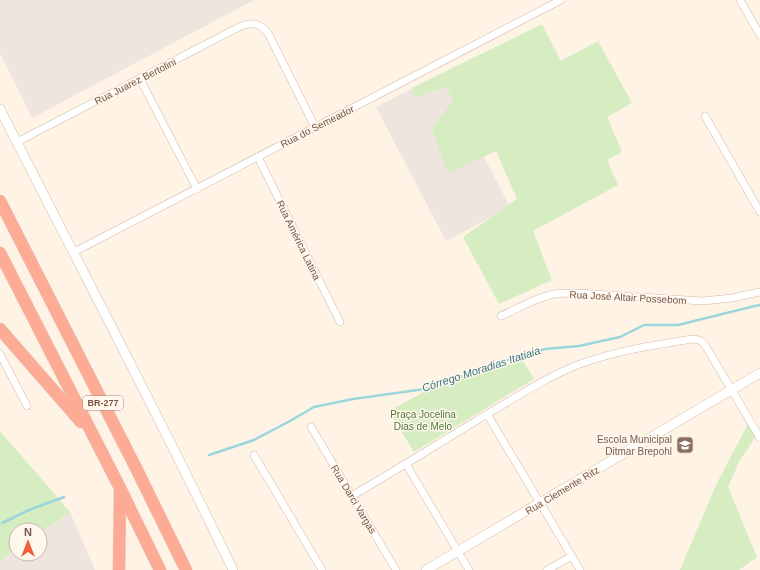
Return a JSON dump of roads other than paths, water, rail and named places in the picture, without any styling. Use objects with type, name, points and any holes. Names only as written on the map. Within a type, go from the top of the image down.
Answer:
[{"type":"highway","name":"BR-277","points":[[0,201],[136,468],[186,570]]},
{"type":"highway","name":"BR-277","points":[[0,253],[94,436],[157,567]]},
{"type":"highway","points":[[0,330],[94,436]]},
{"type":"highway","points":[[119,570],[120,488]]},
{"type":"main road","points":[[0,109],[74,252],[233,570]]},
{"type":"main road","name":"Rua Clemente Ritz","points":[[426,570],[760,373]]},
{"type":"street","name":"Rua do Semeador","points":[[74,252],[561,0]]},
{"type":"street","points":[[740,0],[760,35]]},
{"type":"street","name":"Rua Juarez Bertolini","points":[[17,142],[239,27],[250,24],[260,26],[268,33],[315,127]]},
{"type":"street","points":[[140,79],[197,189]]},
{"type":"street","points":[[705,116],[760,212]]},
{"type":"street","name":"Rua América Latina","points":[[258,157],[340,322]]},
{"type":"street","name":"Rua José Altair Possebom","points":[[501,316],[542,298],[563,293],[703,301],[732,298],[760,292]]},
{"type":"street","points":[[352,496],[552,376],[580,364],[616,353],[692,339],[698,339],[703,342],[760,438]]},
{"type":"street","points":[[0,354],[27,406]]},
{"type":"street","points":[[487,414],[580,570]]},
{"type":"street","name":"Rua Darci Vargas","points":[[311,427],[396,570]]},
{"type":"street","points":[[254,455],[322,570]]},
{"type":"street","points":[[406,464],[469,570]]},
{"type":"street","points":[[548,570],[572,556]]},
{"type":"waterway","name":"Córrego Moradias Itatiaia","points":[[209,455],[254,440],[314,407],[353,399],[425,389],[497,363],[545,349],[579,346],[620,337],[644,325],[678,325],[760,305]]},
{"type":"waterway","name":"Córrego Moradias Itatiaia","points":[[2,523],[29,510],[64,497]]},
{"type":"place","name":"Escola Municipal Ditmar Brepohl","points":[[685,445]]},
{"type":"park label","name":"Praça Jocelina Dias de Melo","points":[[423,420]]}]
